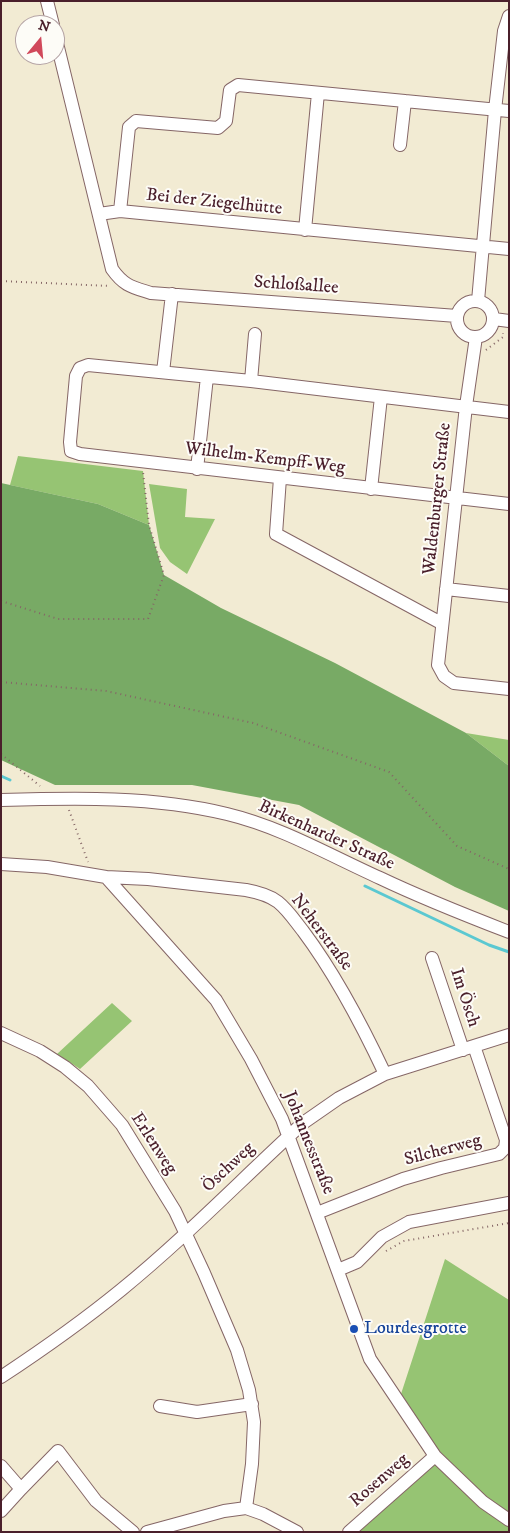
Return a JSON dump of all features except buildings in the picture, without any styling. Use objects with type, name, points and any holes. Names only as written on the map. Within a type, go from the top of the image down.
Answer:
[{"type":"street","points":[[47,1],[50,15]]},
{"type":"street","points":[[478,300],[495,110],[504,30],[509,16]]},
{"type":"street","points":[[62,65],[99,214]]},
{"type":"street","name":"Bei der Ziegelhütte","points":[[120,212],[129,127],[136,121],[218,128],[226,121],[230,90],[238,85],[509,111]]},
{"type":"street","name":"Bei der Ziegelhütte","points":[[305,230],[318,93]]},
{"type":"street","points":[[400,144],[405,101]]},
{"type":"street","name":"Bei der Ziegelhütte","points":[[99,214],[120,212],[509,249]]},
{"type":"street","name":"Schloßallee","points":[[99,214],[112,269],[120,280],[132,287],[152,293],[457,316]]},
{"type":"street","points":[[172,294],[163,372],[509,412]]},
{"type":"street","points":[[478,300],[488,305],[491,309],[494,319],[493,326],[483,336],[468,336],[458,324],[457,316],[464,304],[478,300]]},
{"type":"street","points":[[494,319],[509,321]]},
{"type":"street","points":[[251,381],[255,334]]},
{"type":"street","name":"Waldenburger Straße","points":[[476,337],[466,406],[441,623],[438,665],[444,676],[454,683],[509,689]]},
{"type":"street","name":"Wilhelm-Kempff-Weg","points":[[163,372],[88,365],[80,368],[76,376],[70,442],[72,451],[80,454],[143,462],[509,504]]},
{"type":"street","points":[[197,468],[208,377]]},
{"type":"street","points":[[371,489],[381,397]]},
{"type":"street","points":[[280,478],[276,534],[441,623]]},
{"type":"street","points":[[446,590],[509,596]]},
{"type":"street","name":"Birkenharder Straße","points":[[1,800],[64,799],[152,802],[228,814],[289,834],[380,879],[509,932]]},
{"type":"street","points":[[1,864],[48,868],[106,877]]},
{"type":"street","name":"Neherstraße","points":[[106,877],[246,890],[261,893],[277,901],[319,952],[339,985],[385,1074]]},
{"type":"street","name":"Johannesstraße","points":[[106,877],[216,1000],[252,1059],[282,1119],[370,1359],[435,1456],[484,1502],[509,1520]]},
{"type":"street","points":[[130,903],[134,888],[148,880]]},
{"type":"street","name":"Im Ösch","points":[[432,958],[468,1048]]},
{"type":"street","name":"Erlenweg","points":[[1,1033],[40,1051],[65,1067],[88,1086],[122,1125],[175,1211],[237,1350],[249,1390],[254,1422],[246,1508]]},
{"type":"street","name":"Öschweg","points":[[1,1377],[122,1290],[288,1136],[339,1098],[385,1074],[509,1035]]},
{"type":"street","name":"Silcherweg","points":[[317,1213],[403,1179],[499,1154],[505,1148],[506,1140],[468,1048]]},
{"type":"street","points":[[338,1270],[357,1262],[382,1237],[409,1222],[509,1203]]},
{"type":"street","points":[[160,1406],[197,1412],[252,1404]]},
{"type":"street","points":[[1,1510],[58,1451],[96,1500],[133,1532]]},
{"type":"street","name":"Rosenweg","points":[[348,1532],[435,1456]]},
{"type":"street","points":[[1,1466],[21,1489]]},
{"type":"street","points":[[147,1532],[224,1511],[246,1508],[263,1514],[297,1532]]},
{"type":"path","points":[[1,281],[113,286]]},
{"type":"path","points":[[1,601],[58,619],[148,620],[164,575],[149,525],[143,462]]},
{"type":"path","points":[[1,682],[106,691],[253,723],[390,772],[457,846],[509,869]]},
{"type":"path","points":[[1,754],[39,786]]},
{"type":"path","points":[[64,799],[93,875]]},
{"type":"path","points":[[384,1252],[404,1241],[509,1223]]},
{"type":"green space","points":[[18,456],[143,471],[149,525],[98,504],[10,485]]},
{"type":"green space","points":[[1,483],[98,504],[149,525],[164,575],[221,608],[335,663],[466,733],[509,766],[509,911],[455,887],[299,805],[192,785],[55,785],[1,760]]},
{"type":"green space","points":[[149,484],[187,489],[185,517],[215,519],[187,574],[170,562],[160,548]]},
{"type":"green space","points":[[466,733],[509,740],[509,766]]},
{"type":"green space","points":[[112,1003],[132,1021],[80,1069],[57,1054]]},
{"type":"green space","points":[[445,1259],[509,1300],[509,1532],[349,1532],[435,1456],[401,1394]]},
{"type":"waterway","points":[[1,776],[10,780]]},
{"type":"waterway","points":[[365,886],[489,945],[509,952]]},
{"type":"place","name":"Lourdesgrotte","points":[[354,1329]]}]
